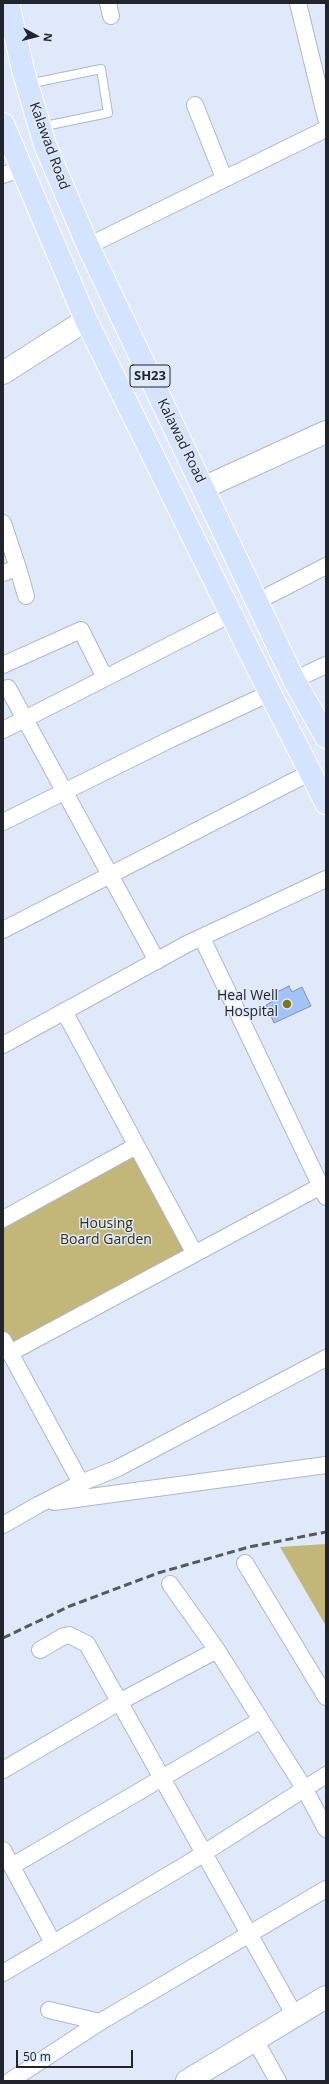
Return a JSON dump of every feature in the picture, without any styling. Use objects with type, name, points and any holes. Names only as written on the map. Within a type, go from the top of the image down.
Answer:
[{"type":"main road","name":"Kalawad Road","points":[[7,10],[45,145],[88,246],[294,680],[326,737]]},
{"type":"main road","name":"SH23","points":[[3,124],[13,172],[270,693],[326,802]]},
{"type":"street","points":[[298,3],[326,118]]},
{"type":"street","points":[[195,105],[224,178]]},
{"type":"street","points":[[88,246],[326,129]]},
{"type":"street","points":[[3,373],[86,320]]},
{"type":"street","points":[[204,488],[326,432]]},
{"type":"street","points":[[3,523],[10,571],[26,596]]},
{"type":"street","points":[[258,602],[326,566]]},
{"type":"street","points":[[3,730],[231,614]]},
{"type":"street","points":[[3,665],[81,630],[105,678]]},
{"type":"street","points":[[294,680],[326,665]]},
{"type":"street","points":[[8,688],[157,961]]},
{"type":"street","points":[[3,822],[171,739],[270,693]]},
{"type":"street","points":[[3,930],[311,772]]},
{"type":"street","points":[[3,1045],[157,961],[326,879]]},
{"type":"street","points":[[81,1483],[6,1347],[323,1192],[202,938]]},
{"type":"street","points":[[64,1011],[195,1254]]},
{"type":"street","points":[[3,1219],[136,1146]]},
{"type":"street","points":[[3,1525],[81,1483],[118,1468],[326,1358]]},
{"type":"street","points":[[38,1505],[326,1465]]},
{"type":"street","points":[[245,1563],[326,1697]]},
{"type":"street","points":[[170,1584],[216,1650],[261,1720],[304,1788],[326,1828]]},
{"type":"street","points":[[40,1650],[64,1636],[69,1635],[87,1644],[121,1701],[204,1854],[295,2016]]},
{"type":"street","points":[[3,1770],[121,1701],[216,1650]]},
{"type":"street","points":[[12,1866],[261,1720]]},
{"type":"street","points":[[3,1973],[204,1854],[326,1775]]},
{"type":"street","points":[[3,1850],[53,1943]]},
{"type":"street","points":[[10,2081],[100,2022],[326,1889]]},
{"type":"street","points":[[187,2081],[326,1997]]},
{"type":"street","points":[[50,2010],[100,2022]]},
{"type":"street","points":[[255,2040],[278,2081]]},
{"type":"lane","points":[[28,85],[101,69],[108,113],[40,127]]},
{"type":"green space","name":"Housing Board Garden","points":[[136,1146],[195,1254],[10,1353],[3,1340],[3,1219]]},
{"type":"green space","points":[[326,1544],[326,1626],[280,1547]]},
{"type":"building","points":[[289,986],[292,992],[302,987],[311,1006],[274,1023],[266,1005],[273,1001],[271,995]]},
{"type":"railway","points":[[3,1638],[70,1606],[158,1573],[249,1547],[326,1532]]},
{"type":"place","name":"Heal Well Hospital","points":[[287,1004]]}]
